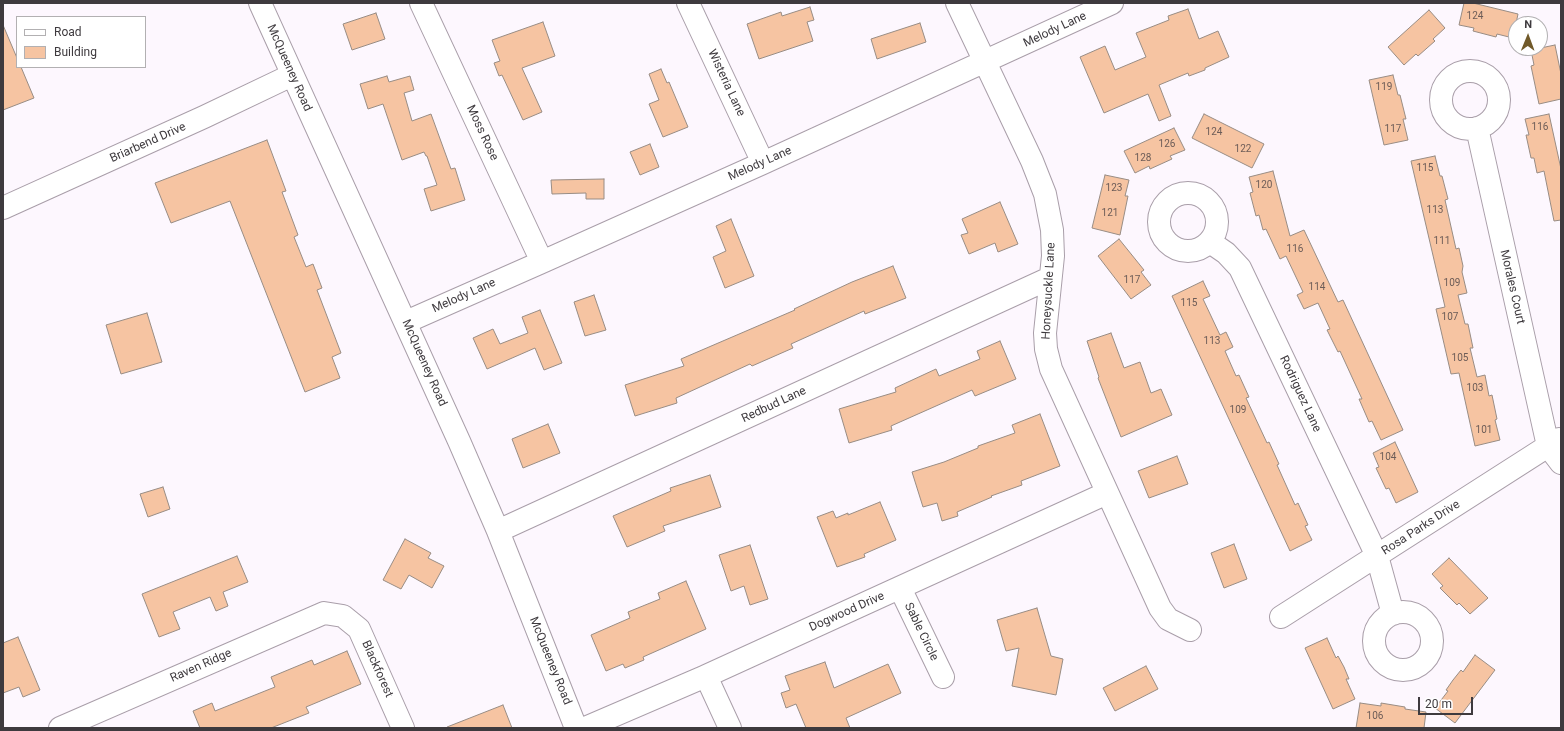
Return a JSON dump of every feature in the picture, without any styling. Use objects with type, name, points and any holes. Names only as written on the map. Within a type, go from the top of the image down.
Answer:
[{"type":"street","name":"McQueeney Road","points":[[260,3],[406,322],[498,531],[576,728]]},
{"type":"street","name":"Moss Rose","points":[[421,3],[542,262]]},
{"type":"street","name":"Wisteria Lane","points":[[688,3],[763,163]]},
{"type":"street","name":"Honeysuckle Lane","points":[[957,3],[1032,161],[1044,194],[1052,230],[1053,256],[1045,333],[1049,364],[1160,608],[1168,619],[1190,630]]},
{"type":"street","name":"Melody Lane","points":[[406,322],[763,163],[1112,3]]},
{"type":"street","name":"Briarbend Drive","points":[[3,208],[204,117],[292,75]]},
{"type":"street","name":"Morales Court","points":[[1477,128],[1557,449]]},
{"type":"street","name":"Rodriguez Lane","points":[[1210,242],[1226,253],[1240,268],[1377,556],[1393,614]]},
{"type":"street","name":"Redbud Lane","points":[[498,531],[1050,278]]},
{"type":"street","name":"Rosa Parks Drive","points":[[1280,617],[1377,556],[1557,449]]},
{"type":"street","name":"Dogwood Drive","points":[[585,728],[706,676],[1107,493]]},
{"type":"street","name":"Sable Circle","points":[[900,588],[943,677]]},
{"type":"street","name":"Raven Ridge","points":[[60,728],[324,613],[343,616]]},
{"type":"street","name":"Blackforest","points":[[343,616],[359,629],[403,728]]},
{"type":"street","points":[[706,676],[730,728]]},
{"type":"building","points":[[1464,3],[1473,3],[1518,14],[1518,16],[1508,16],[1508,37],[1497,34],[1496,37],[1473,31],[1474,28],[1459,25]]},
{"type":"building","points":[[810,7],[814,20],[807,22],[813,41],[759,59],[747,24],[781,12],[782,16]]},
{"type":"building","points":[[1188,9],[1199,39],[1218,31],[1229,57],[1205,68],[1205,70],[1189,76],[1188,73],[1159,85],[1171,116],[1159,121],[1148,94],[1104,113],[1080,57],[1105,46],[1115,70],[1146,57],[1136,33],[1169,20],[1168,16]]},
{"type":"building","points":[[1429,10],[1445,28],[1433,39],[1435,41],[1418,56],[1416,54],[1404,65],[1388,47]]},
{"type":"building","points":[[376,13],[385,39],[352,50],[343,24]]},
{"type":"building","points":[[543,22],[555,56],[522,68],[542,112],[523,120],[502,75],[499,76],[494,63],[500,61],[492,40]]},
{"type":"building","points":[[920,23],[926,42],[877,59],[871,39]]},
{"type":"building","points":[[3,25],[16,56],[16,68],[21,68],[34,98],[3,110]]},
{"type":"building","points":[[1555,45],[1561,74],[1561,99],[1539,104],[1531,66],[1534,65],[1532,56],[1548,56],[1548,46]]},
{"type":"building","points":[[661,69],[667,83],[669,82],[688,127],[663,137],[649,104],[659,100],[649,74]]},
{"type":"building","points":[[1393,75],[1406,119],[1403,119],[1408,140],[1384,145],[1369,80]]},
{"type":"building","points":[[387,76],[389,82],[410,76],[414,90],[404,93],[412,121],[431,114],[451,169],[455,168],[465,200],[431,211],[424,189],[437,185],[427,156],[424,152],[402,160],[383,104],[368,109],[360,84]]},
{"type":"building","points":[[1204,114],[1264,144],[1252,168],[1192,138]]},
{"type":"building","points":[[1549,114],[1561,169],[1561,220],[1554,221],[1544,171],[1537,173],[1534,158],[1531,158],[1526,135],[1529,135],[1525,119]]},
{"type":"building","points":[[1174,128],[1185,150],[1170,156],[1172,159],[1150,169],[1149,166],[1135,173],[1124,151]]},
{"type":"building","points":[[267,140],[286,191],[282,192],[298,235],[294,237],[306,267],[313,264],[322,288],[317,290],[341,353],[332,357],[340,378],[305,392],[230,201],[171,223],[155,183]]},
{"type":"building","points":[[650,144],[659,167],[640,175],[630,152]]},
{"type":"building","points":[[1435,156],[1448,199],[1445,200],[1456,249],[1459,248],[1463,266],[1462,272],[1467,293],[1458,295],[1465,324],[1468,324],[1473,348],[1470,348],[1477,377],[1485,375],[1489,396],[1492,395],[1497,419],[1495,420],[1500,440],[1475,446],[1459,373],[1451,374],[1436,309],[1445,307],[1411,161]]},
{"type":"building","points":[[1273,171],[1290,236],[1304,230],[1338,302],[1343,300],[1403,430],[1381,440],[1372,421],[1369,422],[1359,399],[1362,399],[1340,351],[1338,352],[1327,330],[1330,329],[1318,303],[1304,309],[1297,295],[1303,292],[1286,256],[1280,259],[1266,229],[1263,230],[1259,215],[1256,216],[1250,193],[1253,192],[1249,177]]},
{"type":"building","points":[[1105,175],[1129,180],[1125,196],[1128,196],[1120,235],[1092,228]]},
{"type":"building","points":[[604,179],[604,199],[586,199],[586,193],[552,194],[551,180]]},
{"type":"building","points":[[1000,202],[1018,244],[998,252],[995,243],[969,254],[961,235],[968,233],[962,219]]},
{"type":"building","points":[[731,219],[754,276],[725,288],[713,257],[726,251],[716,226]]},
{"type":"building","points":[[1119,239],[1144,270],[1141,272],[1151,285],[1131,299],[1098,256]]},
{"type":"building","points":[[893,266],[906,298],[865,314],[864,311],[791,344],[793,348],[752,366],[750,364],[676,398],[677,403],[635,416],[625,385],[684,366],[681,359],[795,310],[794,309],[852,282]]},
{"type":"building","points":[[1203,281],[1210,296],[1203,299],[1220,335],[1226,332],[1233,347],[1225,351],[1236,376],[1239,375],[1249,397],[1246,398],[1267,443],[1269,442],[1279,464],[1277,465],[1295,505],[1298,503],[1308,525],[1305,526],[1312,540],[1290,551],[1172,296]]},
{"type":"building","points":[[594,295],[606,330],[585,336],[574,302]]},
{"type":"building","points":[[540,310],[562,363],[544,370],[535,348],[487,369],[473,338],[493,329],[500,344],[528,333],[522,317]]},
{"type":"building","points":[[147,313],[162,362],[121,374],[106,325]]},
{"type":"building","points":[[1111,333],[1124,368],[1140,362],[1151,393],[1161,389],[1172,415],[1121,437],[1098,378],[1099,377],[1087,341]]},
{"type":"building","points":[[1000,341],[1016,379],[975,396],[972,390],[891,426],[892,430],[849,443],[839,409],[896,392],[895,388],[936,369],[939,376],[980,359],[977,351]]},
{"type":"building","points":[[1040,414],[1060,466],[1021,481],[1022,485],[991,496],[992,497],[957,512],[958,516],[942,521],[937,503],[923,507],[912,472],[944,462],[978,448],[978,446],[1015,433],[1012,425]]},
{"type":"building","points":[[548,424],[560,453],[523,468],[512,439]]},
{"type":"building","points":[[1395,442],[1418,492],[1396,503],[1389,488],[1386,489],[1376,468],[1379,467],[1373,453]]},
{"type":"building","points":[[1177,456],[1188,484],[1149,498],[1138,471]]},
{"type":"building","points":[[710,475],[721,507],[663,526],[665,531],[627,547],[613,516],[671,491],[670,488]]},
{"type":"building","points":[[163,487],[170,509],[148,517],[140,494]]},
{"type":"building","points":[[880,502],[896,540],[864,554],[865,557],[837,567],[817,517],[833,511],[836,518],[848,513],[848,515]]},
{"type":"building","points":[[405,539],[431,553],[428,558],[444,566],[432,588],[409,575],[401,589],[383,580]]},
{"type":"building","points":[[1234,544],[1247,579],[1224,588],[1211,553]]},
{"type":"building","points":[[750,545],[768,599],[750,605],[744,586],[731,591],[719,555]]},
{"type":"building","points":[[237,556],[248,582],[223,592],[228,606],[216,611],[210,597],[173,612],[180,629],[159,637],[142,594]]},
{"type":"building","points":[[1449,558],[1488,598],[1470,614],[1459,603],[1457,605],[1440,588],[1443,586],[1432,574]]},
{"type":"building","points":[[686,581],[706,629],[643,657],[644,660],[625,668],[623,664],[606,671],[591,635],[630,618],[628,612],[660,599],[658,593]]},
{"type":"building","points":[[1037,608],[1051,656],[1063,659],[1056,695],[1012,686],[1019,648],[1006,651],[997,620]]},
{"type":"building","points":[[18,637],[40,690],[23,697],[19,687],[3,693],[3,643]]},
{"type":"building","points":[[1327,638],[1336,658],[1338,656],[1344,667],[1349,679],[1346,679],[1355,699],[1333,709],[1305,648]]},
{"type":"building","points":[[347,651],[361,684],[306,707],[309,713],[271,728],[200,728],[193,711],[212,703],[215,711],[275,687],[271,677],[312,660],[314,665]]},
{"type":"building","points":[[1475,655],[1495,670],[1455,723],[1435,708],[1448,691],[1446,690],[1453,680],[1461,670],[1463,672]]},
{"type":"building","points":[[825,662],[834,688],[888,664],[901,693],[846,718],[850,728],[806,728],[796,704],[786,708],[781,693],[790,690],[785,676]]},
{"type":"building","points":[[1146,666],[1158,689],[1115,711],[1103,688]]},
{"type":"building","points":[[1360,703],[1381,706],[1381,703],[1426,712],[1424,728],[1356,728]]},
{"type":"building","points":[[503,705],[512,728],[447,728],[447,727]]}]
